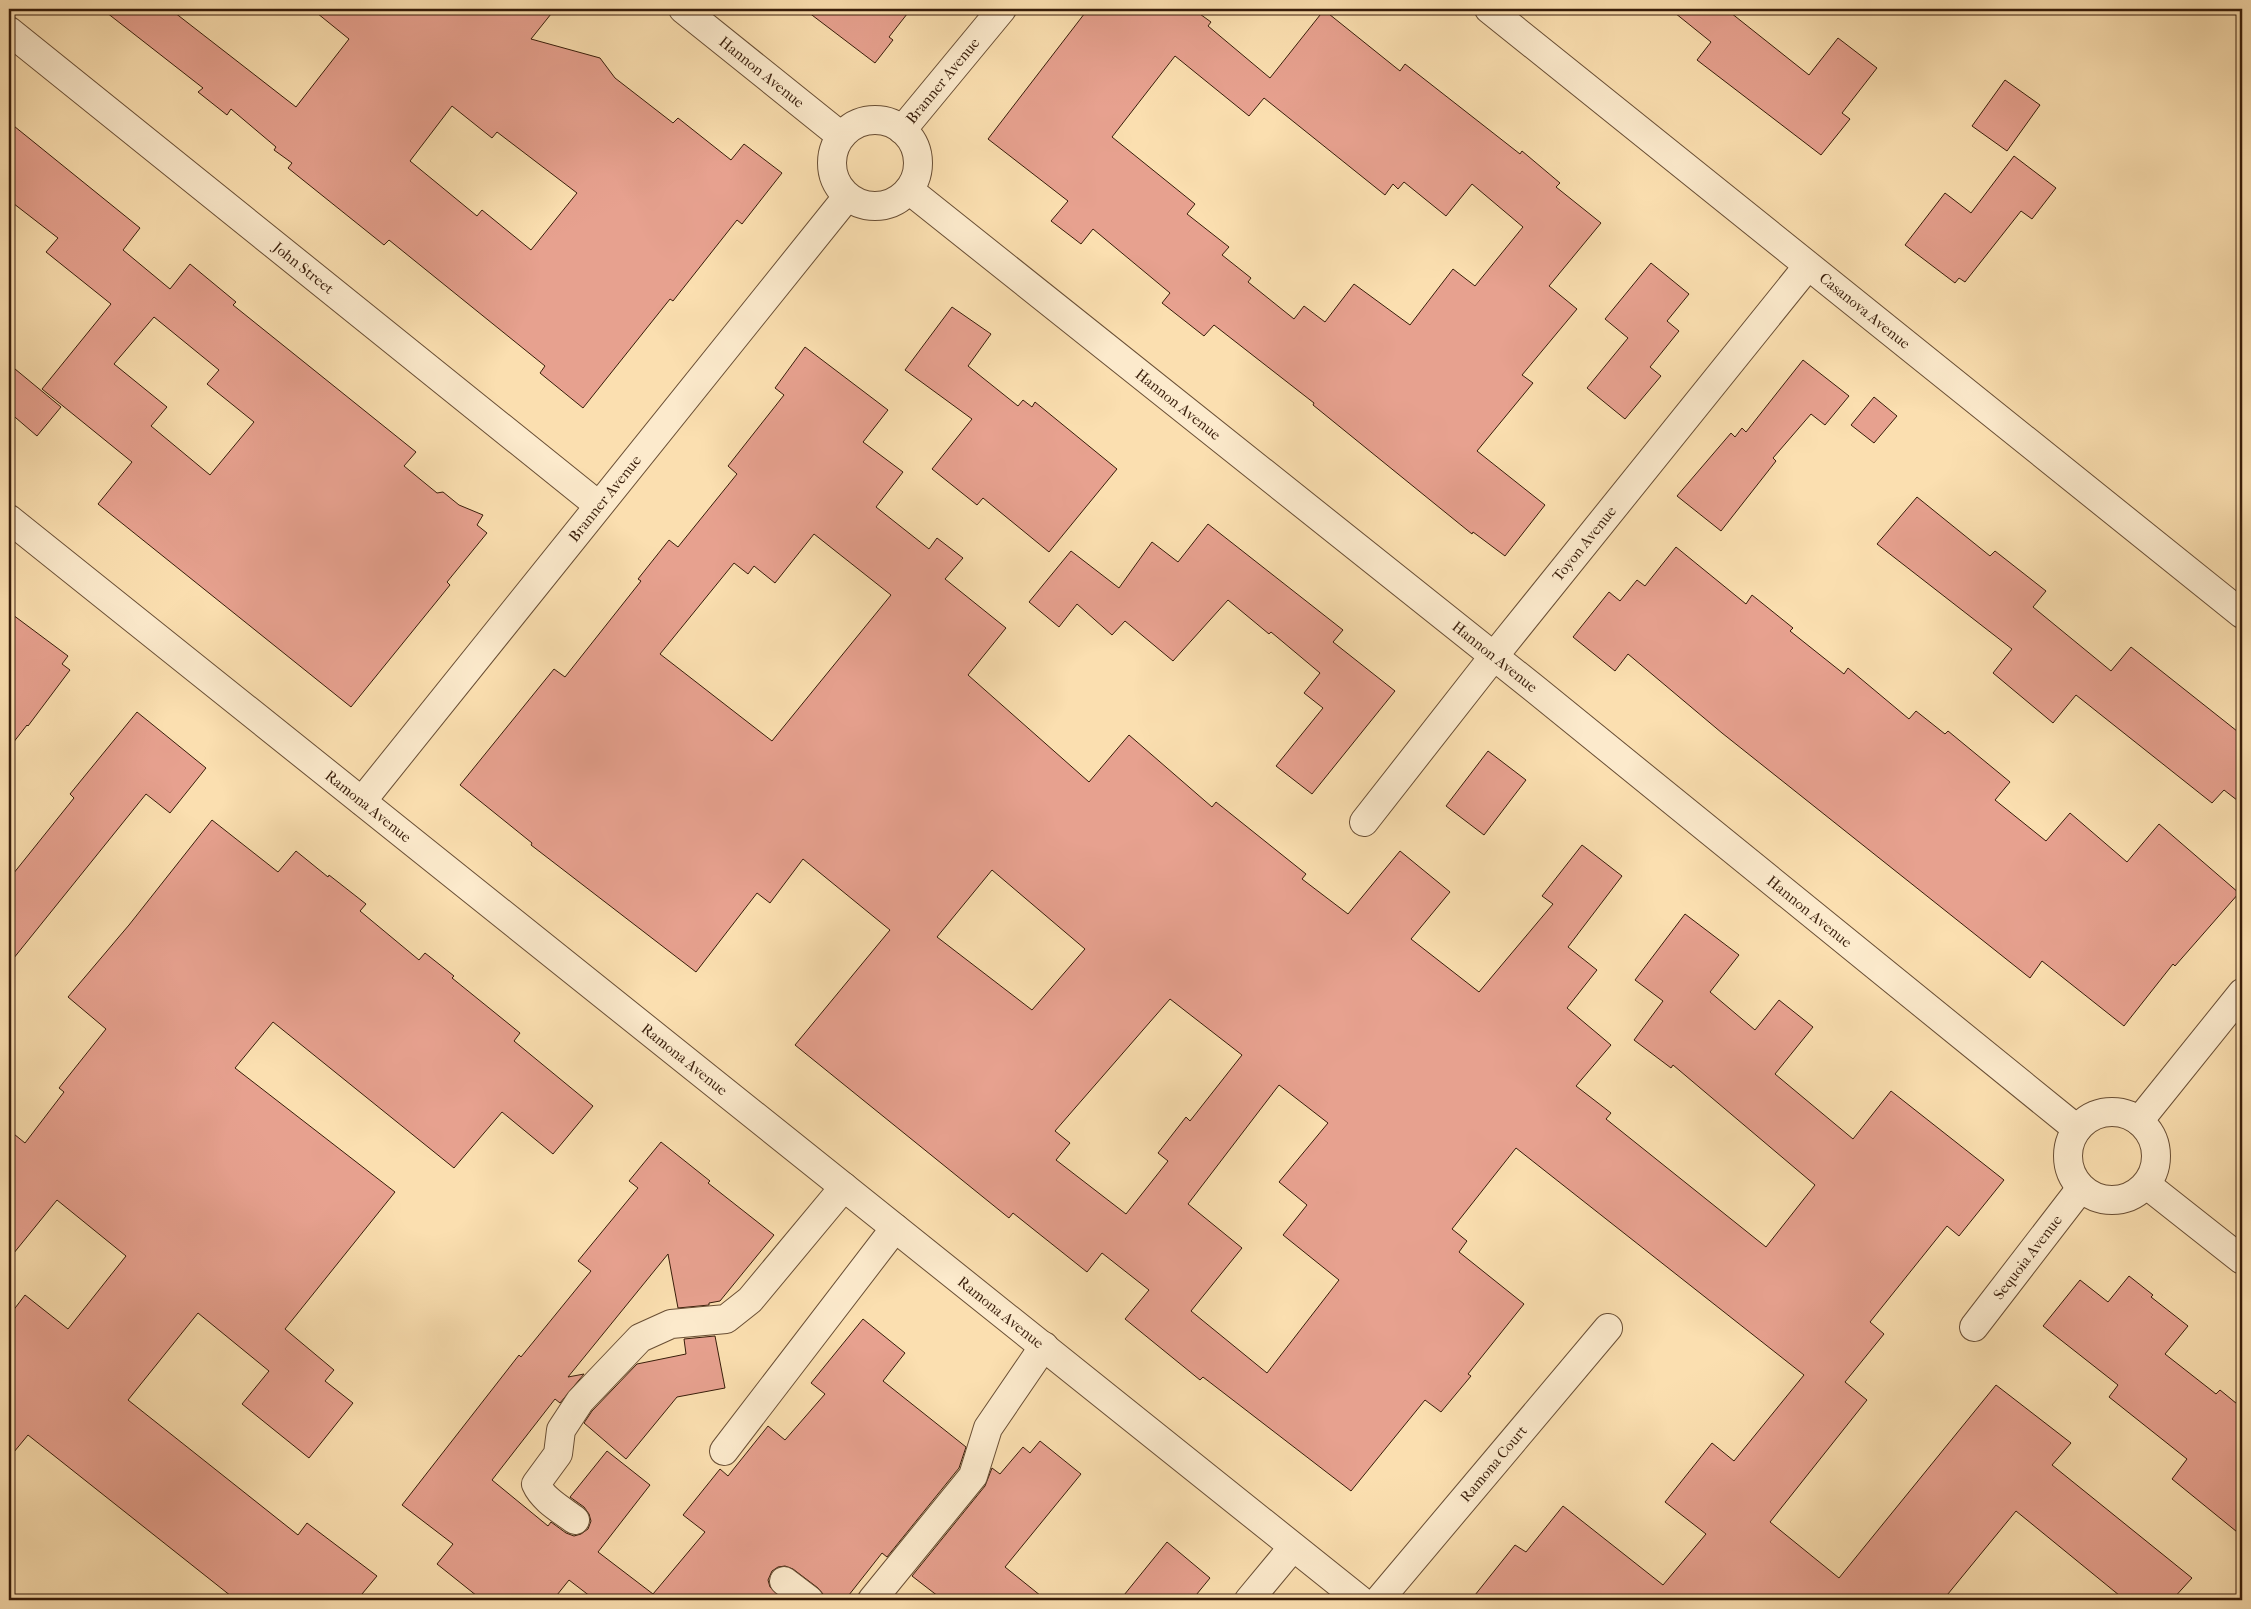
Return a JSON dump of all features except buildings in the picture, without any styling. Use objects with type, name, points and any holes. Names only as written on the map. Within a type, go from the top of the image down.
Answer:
[{"type":"street","name":"Hannon Avenue","points":[[683,9],[841,136]]},
{"type":"street","name":"Branner Avenue","points":[[902,130],[1002,9]]},
{"type":"street","name":"Casanova Avenue","points":[[1489,9],[1807,267],[2242,614]]},
{"type":"street","name":"John Street","points":[[9,31],[598,505]]},
{"type":"street","points":[[877,120],[890,123],[902,130],[911,140],[916,152],[918,165],[915,178],[909,190],[898,199],[886,205],[859,204],[847,196],[838,186],[832,168],[834,148],[841,136],[851,127],[877,120]]},
{"type":"street","name":"Hannon Avenue","points":[[909,190],[1494,656],[2077,1129]]},
{"type":"street","name":"Branner Avenue","points":[[362,801],[847,196]]},
{"type":"street","name":"Toyon Avenue","points":[[1364,822],[1494,656],[1807,267]]},
{"type":"street","name":"Ramona Avenue","points":[[9,519],[1360,1600]]},
{"type":"street","points":[[2139,1121],[2242,993]]},
{"type":"street","points":[[2113,1111],[2127,1114],[2139,1121],[2149,1131],[2155,1144],[2157,1158],[2154,1172],[2146,1185],[2136,1194],[2122,1200],[2107,1200],[2093,1196],[2081,1188],[2073,1178],[2068,1165],[2068,1152],[2071,1140],[2077,1129],[2093,1116],[2113,1111]]},
{"type":"street","points":[[2146,1185],[2242,1260]]},
{"type":"street","points":[[575,1520],[540,1492],[536,1484],[558,1454],[561,1430],[580,1401],[640,1338],[671,1324],[726,1319],[750,1300],[844,1187]]},
{"type":"street","name":"Sequoia Avenue","points":[[1974,1327],[2081,1188]]},
{"type":"street","points":[[724,1451],[895,1228]]},
{"type":"street","name":"Ramona Court","points":[[1379,1600],[1608,1328]]},
{"type":"street","points":[[872,1600],[973,1476],[988,1428],[1044,1346]]},
{"type":"street","points":[[1249,1600],[1293,1547]]},
{"type":"street","points":[[784,1581],[809,1600]]}]
